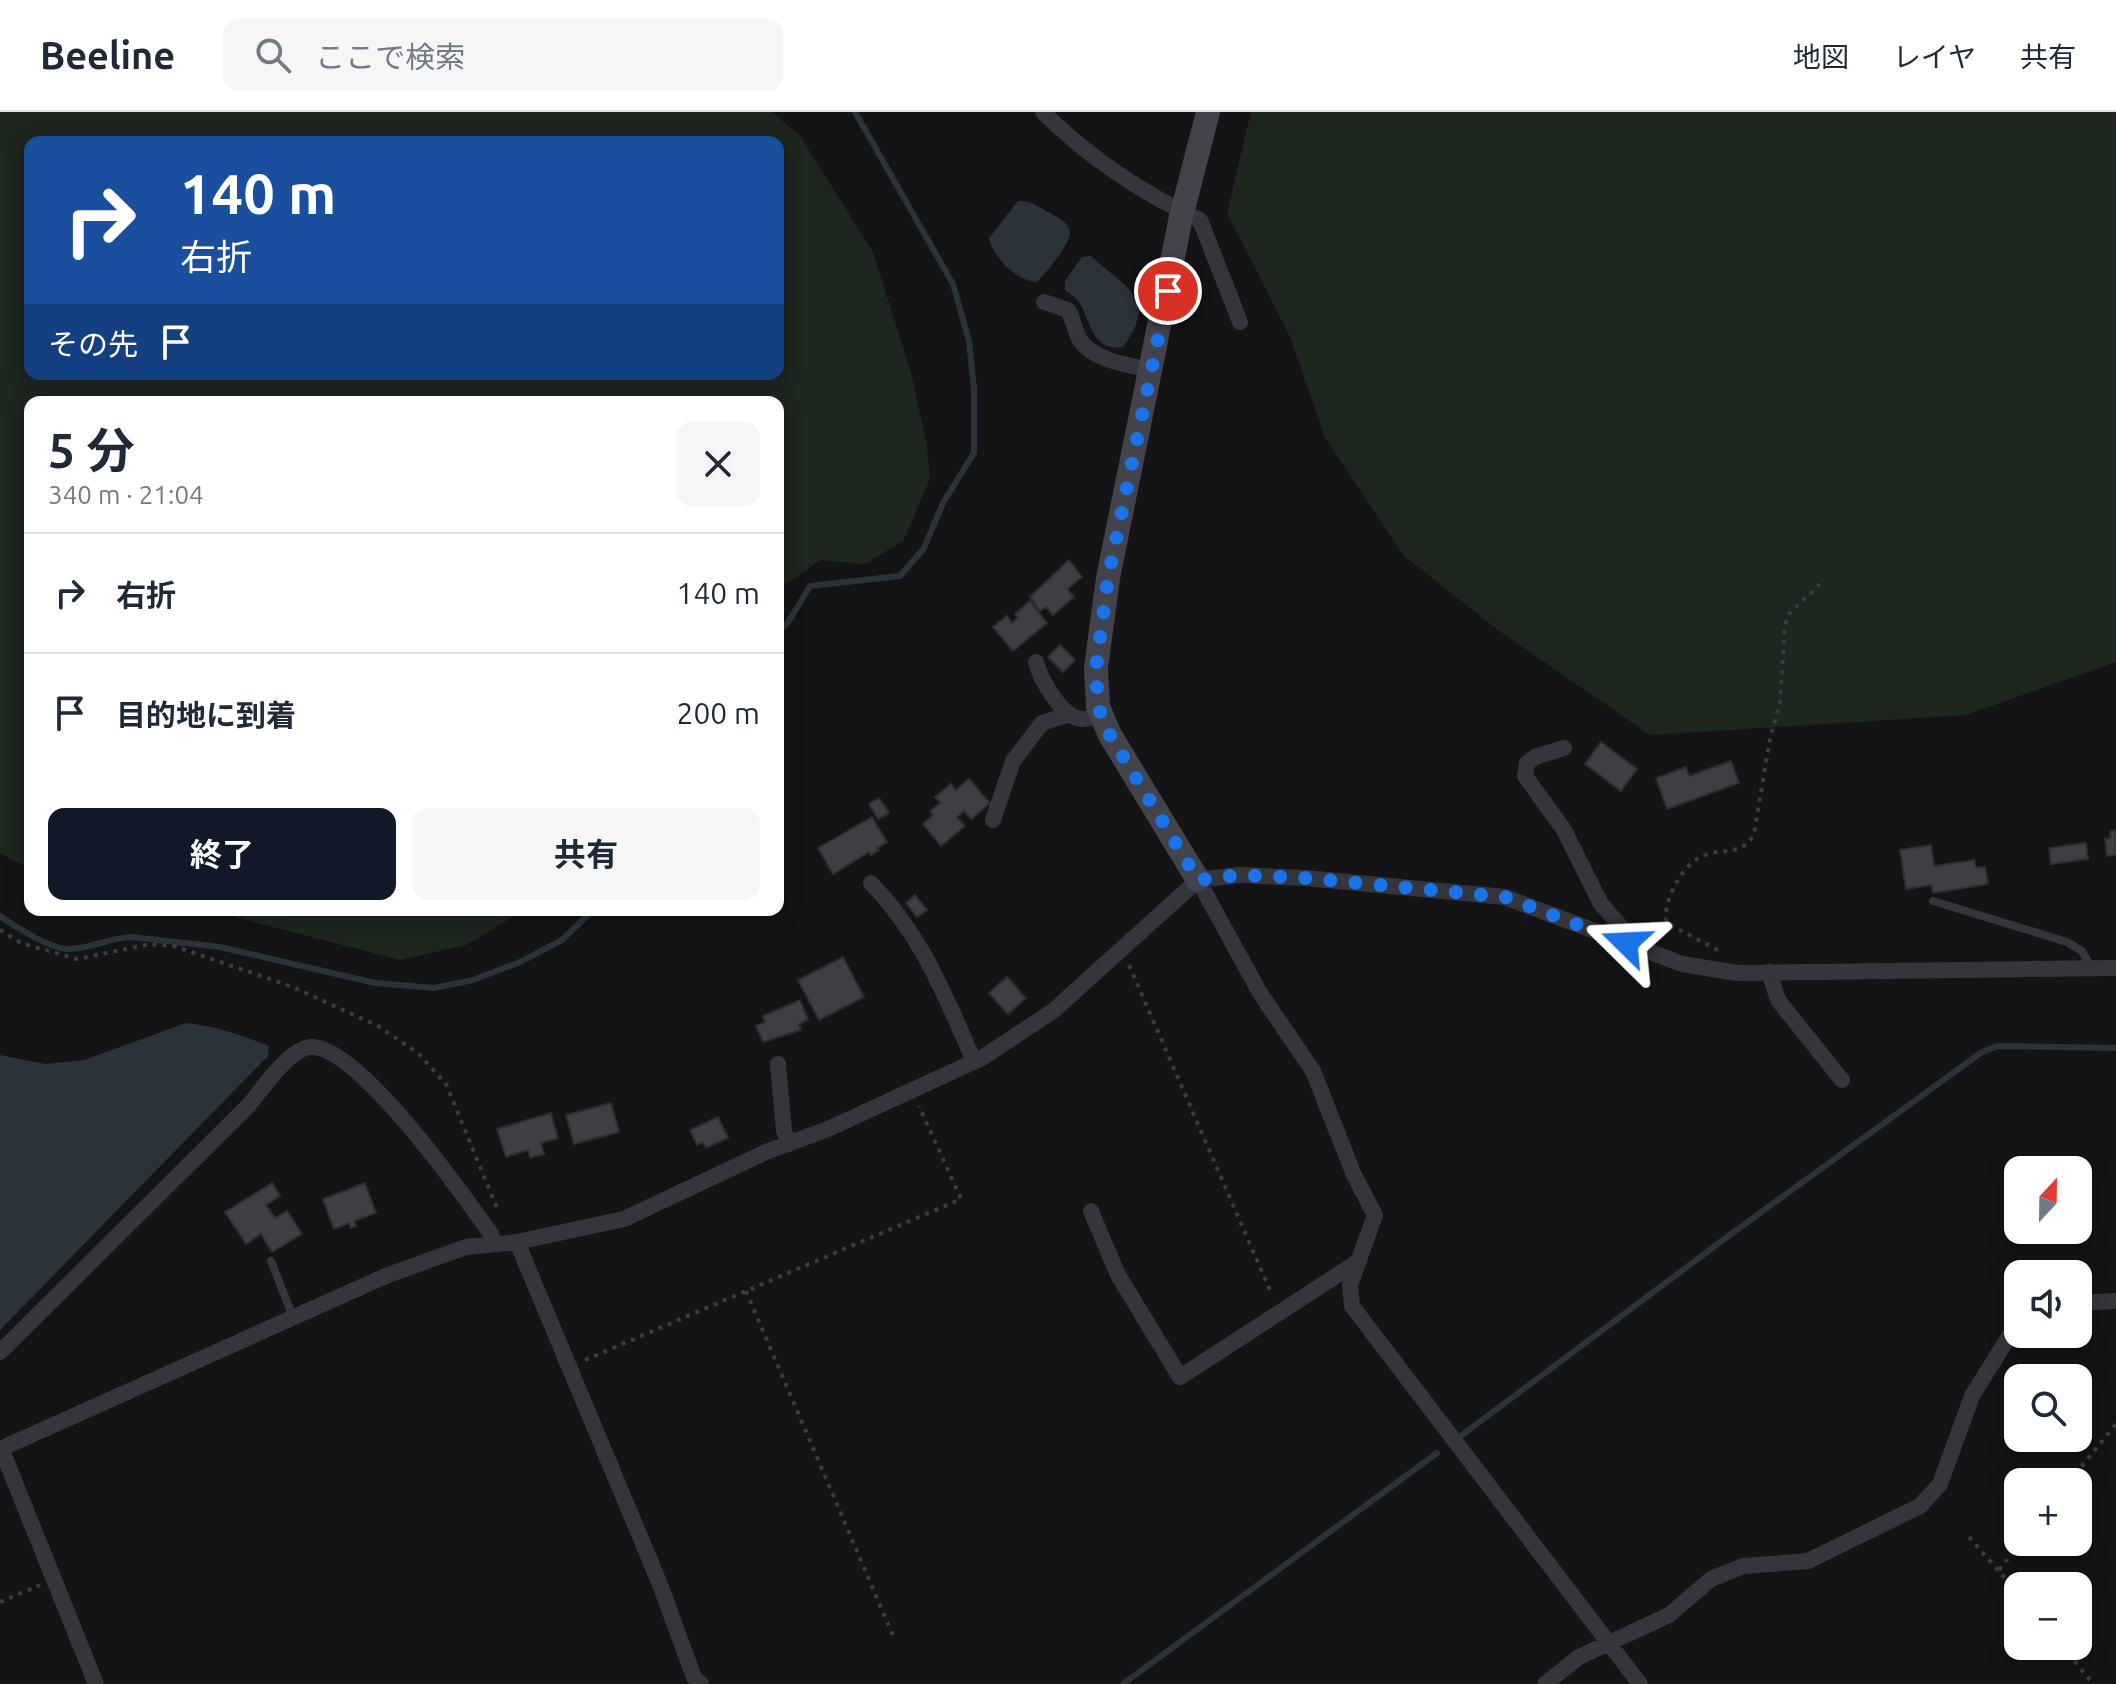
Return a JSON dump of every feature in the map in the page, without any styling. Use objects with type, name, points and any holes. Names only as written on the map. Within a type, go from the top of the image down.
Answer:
[{"type":"street","points":[[1043,112],[1116,171],[1200,220],[1240,322]]},
{"type":"street","points":[[1208,112],[1182,212],[1099,629],[1096,668],[1101,715],[1260,993],[1313,1071],[1354,1175],[1375,1215],[1350,1285],[1352,1306],[1640,1684]]},
{"type":"street","points":[[1044,302],[1068,310],[1080,340],[1092,350],[1114,362],[1150,370]]},
{"type":"street","points":[[1036,662],[1048,692],[1070,714],[1082,719],[1101,715]]},
{"type":"street","points":[[993,820],[1013,761],[1042,723],[1070,714]]},
{"type":"street","points":[[1564,748],[1535,757],[1527,763],[1525,776],[1564,830],[1601,904],[1623,929],[1626,943]]},
{"type":"street","points":[[96,1684],[1,1448],[441,1254],[624,1219],[974,1061],[1053,1011],[1121,946],[1198,880],[1238,875],[1306,878],[1505,897],[1682,964],[1737,973],[2116,968]]},
{"type":"street","points":[[871,883],[895,908],[925,952],[974,1061]]},
{"type":"street","points":[[1769,972],[1778,1000],[1842,1080]]},
{"type":"street","points":[[0,1352],[249,1105],[283,1065],[300,1050],[310,1047],[321,1049],[350,1065],[376,1090],[455,1183],[491,1234],[494,1244]]},
{"type":"street","points":[[778,1064],[784,1131],[789,1144]]},
{"type":"street","points":[[1091,1211],[1118,1275],[1180,1377],[1359,1261]]},
{"type":"street","points":[[514,1242],[659,1582],[694,1682]]},
{"type":"street","points":[[2092,1302],[2116,1301]]},
{"type":"street","points":[[1545,1684],[1579,1657],[1669,1615],[1711,1579],[1743,1566],[1808,1561],[1920,1506],[1940,1484],[1972,1396],[2004,1345]]},
{"type":"lane","points":[[1933,901],[2067,942],[2082,951],[2092,969]]},
{"type":"lane","points":[[271,1261],[293,1318]]},
{"type":"path","points":[[1737,973],[1734,960],[1666,923],[1664,912],[1676,885],[1692,862],[1703,855],[1737,851],[1749,844],[1754,834],[1770,739],[1780,703],[1785,625],[1789,614],[1822,582]]},
{"type":"path","points":[[0,930],[21,943],[77,959],[150,944],[174,946],[293,987],[378,1026],[418,1053],[446,1084],[514,1242]]},
{"type":"path","points":[[1121,946],[1279,1312]]},
{"type":"path","points":[[568,1368],[961,1199],[911,1089]]},
{"type":"path","points":[[746,1291],[894,1638]]},
{"type":"path","points":[[2080,1468],[2116,1424]]},
{"type":"path","points":[[1969,1537],[2004,1576]]},
{"type":"path","points":[[1999,1570],[2010,1556]]},
{"type":"path","points":[[0,1602],[53,1579]]},
{"type":"path","points":[[2073,1660],[2093,1684]]},
{"type":"shaded area","points":[[0,112],[772,112],[800,136],[873,252],[911,373],[927,445],[930,479],[903,541],[865,564],[820,560],[784,586],[784,396],[24,396],[24,866],[0,853]]},
{"type":"shaded area","points":[[1251,112],[2116,112],[2116,662],[1966,715],[1650,735],[1498,630],[1404,556],[1325,438],[1291,339],[1227,213]]},
{"type":"shaded area","points":[[1018,201],[1037,206],[1062,220],[1069,228],[1070,234],[1064,248],[1037,282],[1021,278],[1007,267],[989,238]]},
{"type":"shaded area","points":[[1091,256],[1126,286],[1138,305],[1133,330],[1123,347],[1105,345],[1099,340],[1079,302],[1065,290],[1065,281],[1082,257]]},
{"type":"shaded area","points":[[231,916],[515,916],[466,945],[400,960]]},
{"type":"shaded area","points":[[186,1023],[208,1026],[269,1046],[268,1056],[0,1330],[0,1055],[45,1064],[84,1060]]},
{"type":"building","points":[[1069,560],[1082,577],[1067,589],[1074,597],[1053,615],[1046,607],[1040,611],[1030,597]]},
{"type":"building","points":[[1030,601],[1047,623],[1013,651],[993,627],[1007,616],[1012,623],[1018,618],[1015,614]]},
{"type":"building","points":[[1060,645],[1075,660],[1063,672],[1048,657]]},
{"type":"building","points":[[1601,742],[1637,769],[1621,791],[1585,764]]},
{"type":"building","points":[[1731,761],[1739,783],[1667,809],[1656,778],[1686,767],[1689,776]]},
{"type":"building","points":[[969,779],[990,803],[971,819],[964,811],[957,817],[965,826],[941,846],[923,824],[933,815],[930,811],[940,803],[935,797],[951,784],[956,790]]},
{"type":"building","points":[[879,798],[889,813],[878,819],[869,804]]},
{"type":"building","points":[[872,817],[887,842],[871,855],[869,852],[833,874],[818,848]]},
{"type":"building","points":[[2116,830],[2116,855],[2107,856],[2105,839],[2111,838],[2110,831]]},
{"type":"building","points":[[2086,843],[2088,859],[2051,864],[2049,848]]},
{"type":"building","points":[[1931,845],[1934,866],[1974,860],[1976,868],[1985,867],[1988,884],[1933,893],[1931,885],[1906,889],[1900,850]]},
{"type":"building","points":[[915,895],[927,910],[917,917],[906,903]]},
{"type":"building","points":[[843,957],[864,997],[819,1020],[798,980]]},
{"type":"building","points":[[1007,977],[1026,998],[1008,1014],[989,993]]},
{"type":"building","points":[[800,1000],[808,1020],[799,1024],[801,1030],[763,1042],[756,1026],[765,1022],[763,1016]]},
{"type":"building","points":[[611,1103],[619,1132],[574,1144],[566,1115]]},
{"type":"building","points":[[551,1113],[558,1138],[541,1143],[544,1154],[530,1158],[528,1150],[506,1157],[497,1129]]},
{"type":"building","points":[[718,1117],[728,1138],[706,1148],[703,1142],[697,1145],[690,1130]]},
{"type":"building","points":[[272,1183],[280,1196],[266,1205],[275,1218],[287,1211],[302,1234],[272,1252],[261,1234],[246,1244],[225,1212]]},
{"type":"building","points":[[365,1183],[376,1213],[354,1221],[356,1226],[351,1228],[349,1223],[334,1229],[323,1199]]},
{"type":"waterway","points":[[784,626],[810,586],[900,576],[924,548],[943,503],[974,453],[974,388],[969,341],[953,284],[855,112]]},
{"type":"waterway","points":[[0,916],[33,937],[62,948],[132,937],[220,947],[375,983],[434,988],[473,980],[520,962],[562,940],[587,916]]},
{"type":"waterway","points":[[1462,1435],[1982,1052],[1997,1046],[2116,1048]]},
{"type":"waterway","points":[[1123,1684],[1437,1453]]},
{"type":"route","points":[[1168,291],[1108,578],[1096,668],[1098,707],[1110,735],[1198,880],[1238,875],[1306,878],[1505,897],[1626,943]]}]
